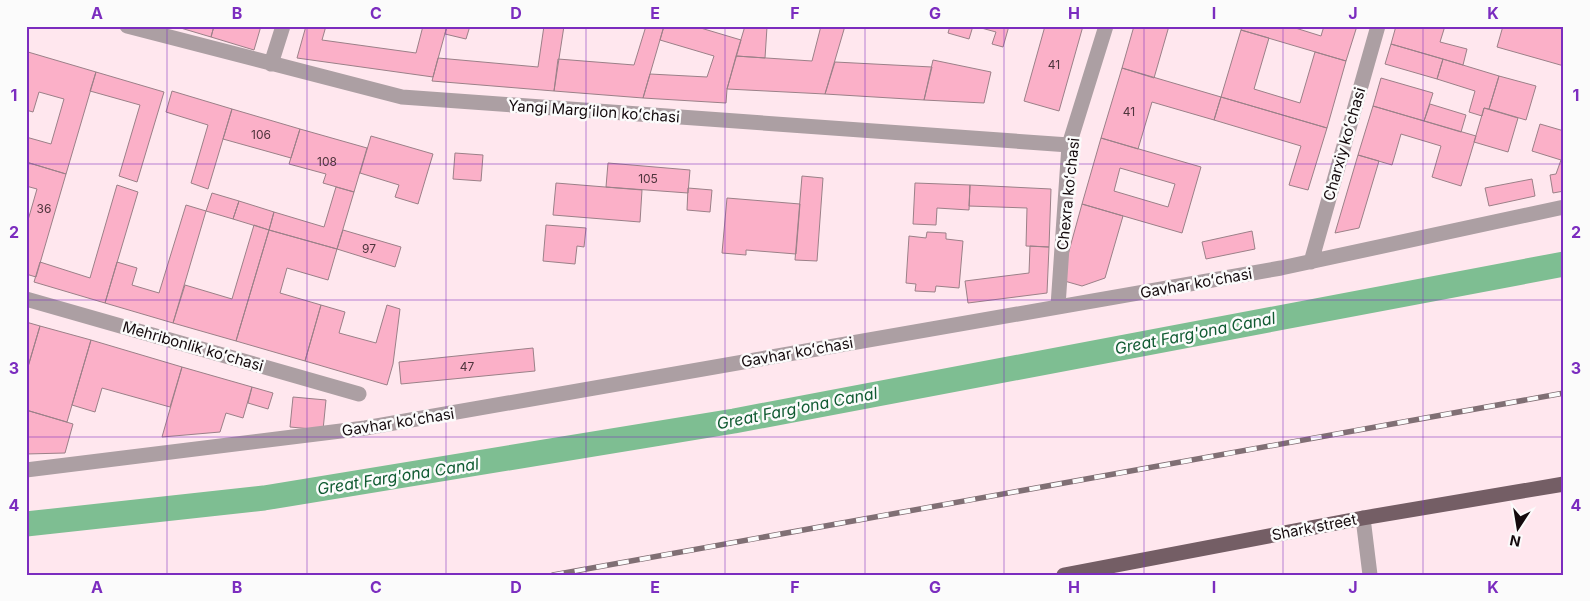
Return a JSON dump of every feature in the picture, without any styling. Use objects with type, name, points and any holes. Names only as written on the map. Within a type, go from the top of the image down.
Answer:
[{"type":"main road","name":"Shark street","points":[[1064,575],[1364,518],[1564,484]]},
{"type":"street","name":"Yangi Margʻilon koʻchasi","points":[[127,26],[402,97],[1069,145]]},
{"type":"street","points":[[271,64],[283,26]]},
{"type":"street","name":"Chexra koʻchasi","points":[[1058,306],[1069,145],[1106,26]]},
{"type":"street","name":"Charxiy koʻchasi","points":[[1311,262],[1378,26]]},
{"type":"street","name":"Gavhar koʻchasi","points":[[26,470],[365,428],[1281,268],[1564,207]]},
{"type":"street","name":"Mehribonlik koʻchasi","points":[[26,299],[359,394]]},
{"type":"street","points":[[1364,518],[1370,575]]},
{"type":"building","points":[[174,26],[214,26],[211,37]]},
{"type":"building","points":[[214,26],[261,26],[254,50],[211,37]]},
{"type":"building","points":[[306,26],[326,26],[322,40],[416,53],[423,26],[447,26],[433,77],[297,58]]},
{"type":"building","points":[[447,26],[470,26],[466,39],[445,34]]},
{"type":"building","points":[[544,26],[564,26],[554,91],[432,81],[438,58],[538,67]]},
{"type":"building","points":[[646,26],[664,26],[643,98],[554,91],[558,59],[634,65]]},
{"type":"building","points":[[664,26],[694,26],[741,40],[727,89],[726,103],[643,98],[650,74],[707,77],[714,56],[660,40]]},
{"type":"building","points":[[745,26],[767,27],[765,58],[736,56]]},
{"type":"building","points":[[821,26],[845,26],[825,94],[727,89],[736,56],[812,61]]},
{"type":"building","points":[[950,26],[973,26],[969,39],[948,33]]},
{"type":"building","points":[[974,26],[1009,26],[1003,47],[992,44],[996,32]]},
{"type":"building","points":[[1045,26],[1083,26],[1059,111],[1024,101]]},
{"type":"building","points":[[1134,26],[1169,26],[1154,78],[1122,68]]},
{"type":"building","points":[[1242,26],[1289,26],[1321,36],[1324,26],[1357,26],[1346,61],[1241,30]]},
{"type":"building","points":[[1396,26],[1445,26],[1440,42],[1467,49],[1463,65],[1391,44]]},
{"type":"building","points":[[1503,26],[1564,26],[1564,66],[1497,47]]},
{"type":"building","points":[[1241,30],[1269,38],[1254,89],[1300,103],[1315,52],[1346,61],[1327,128],[1221,97]]},
{"type":"building","points":[[1391,44],[1443,59],[1437,79],[1385,64]]},
{"type":"building","points":[[28,52],[96,72],[66,174],[26,162],[26,137],[51,144],[64,99],[39,92],[33,112],[26,110],[26,59]]},
{"type":"building","points":[[1443,59],[1499,76],[1489,109],[1484,108],[1482,116],[1469,112],[1475,91],[1437,79]]},
{"type":"building","points":[[933,60],[991,72],[984,103],[924,100]]},
{"type":"building","points":[[835,62],[932,67],[924,100],[825,94]]},
{"type":"building","points":[[1122,68],[1221,97],[1214,120],[1152,102],[1138,149],[1101,138]]},
{"type":"building","points":[[96,72],[164,92],[137,182],[119,176],[140,105],[90,91]]},
{"type":"building","points":[[1499,76],[1536,86],[1526,120],[1489,109]]},
{"type":"building","points":[[1381,78],[1433,93],[1424,121],[1373,106]]},
{"type":"building","points":[[172,91],[232,109],[208,189],[191,183],[208,125],[166,112]]},
{"type":"building","points":[[1221,97],[1327,128],[1308,190],[1289,185],[1301,146],[1214,120]]},
{"type":"building","points":[[1430,104],[1466,115],[1461,132],[1424,121]]},
{"type":"building","points":[[1373,106],[1476,136],[1461,186],[1432,177],[1441,146],[1401,134],[1392,165],[1358,155]]},
{"type":"building","points":[[1484,108],[1518,118],[1508,152],[1474,142]]},
{"type":"building","points":[[232,109],[300,129],[291,158],[223,139]]},
{"type":"building","points":[[1540,124],[1564,131],[1564,191],[1553,193],[1550,175],[1556,174],[1561,160],[1532,151]]},
{"type":"building","points":[[300,129],[367,148],[354,192],[323,183],[326,174],[289,164]]},
{"type":"building","points":[[371,136],[433,154],[418,204],[395,197],[399,185],[360,173]]},
{"type":"building","points":[[1101,138],[1201,167],[1182,233],[1082,204]],"holes":[[[1120,168],[1175,184],[1168,207],[1114,191]]]},
{"type":"building","points":[[455,153],[483,155],[481,181],[453,179]]},
{"type":"building","points":[[1358,155],[1379,161],[1359,228],[1335,233]]},
{"type":"building","points":[[26,162],[66,174],[36,277],[26,274],[26,227],[37,189],[26,186]]},
{"type":"building","points":[[608,163],[690,170],[688,193],[606,187]]},
{"type":"building","points":[[802,176],[823,178],[817,261],[795,260]]},
{"type":"building","points":[[1532,179],[1535,196],[1489,206],[1485,188]]},
{"type":"building","points":[[556,183],[642,190],[640,222],[553,215]]},
{"type":"building","points":[[915,183],[970,185],[969,210],[937,208],[936,225],[913,224]]},
{"type":"building","points":[[117,185],[138,192],[105,303],[34,282],[40,262],[90,278]]},
{"type":"building","points":[[970,185],[1051,189],[1049,247],[1026,246],[1027,208],[969,206]]},
{"type":"building","points":[[336,187],[354,192],[337,249],[269,230],[274,212],[324,227]]},
{"type":"building","points":[[688,188],[712,190],[710,212],[687,210]]},
{"type":"building","points":[[212,193],[239,201],[233,219],[206,211]]},
{"type":"building","points":[[727,198],[800,204],[796,254],[746,250],[746,255],[722,253]]},
{"type":"building","points":[[239,201],[274,212],[269,230],[233,219]]},
{"type":"building","points":[[1082,204],[1123,216],[1105,278],[1082,286],[1061,280]]},
{"type":"building","points":[[186,205],[206,211],[173,323],[105,303],[117,262],[137,268],[132,285],[159,293]]},
{"type":"building","points":[[254,225],[269,230],[236,341],[173,323],[185,285],[232,299]]},
{"type":"building","points":[[546,225],[586,228],[584,247],[577,246],[575,264],[543,261]]},
{"type":"building","points":[[269,230],[337,249],[328,280],[287,268],[280,293],[321,305],[305,361],[236,341]]},
{"type":"building","points":[[343,230],[401,247],[395,267],[337,249]]},
{"type":"building","points":[[1252,231],[1255,249],[1206,259],[1202,242]]},
{"type":"building","points":[[927,232],[946,233],[946,239],[963,241],[959,288],[936,286],[935,292],[915,291],[916,284],[906,283],[909,236],[926,238]]},
{"type":"building","points":[[1030,246],[1049,247],[1047,293],[968,303],[965,281],[1029,273]]},
{"type":"building","points":[[321,305],[345,312],[339,333],[376,343],[387,305],[400,309],[393,364],[387,385],[305,361]]},
{"type":"building","points":[[26,322],[40,326],[28,367],[26,366]]},
{"type":"building","points":[[40,326],[91,340],[67,422],[26,410],[26,373]]},
{"type":"building","points":[[91,340],[182,367],[170,407],[102,388],[95,412],[72,405]]},
{"type":"building","points":[[533,348],[535,371],[401,384],[399,362]]},
{"type":"building","points":[[182,367],[252,387],[243,418],[226,413],[220,432],[162,437]]},
{"type":"building","points":[[252,387],[273,393],[268,409],[248,403]]},
{"type":"building","points":[[293,397],[326,400],[323,430],[290,427]]},
{"type":"building","points":[[26,410],[73,424],[65,453],[26,454]]},
{"type":"waterway","name":"Great Farg'ona Canal","points":[[26,524],[264,498],[734,421],[1564,264]]},
{"type":"railway","points":[[553,575],[1564,393]]}]
